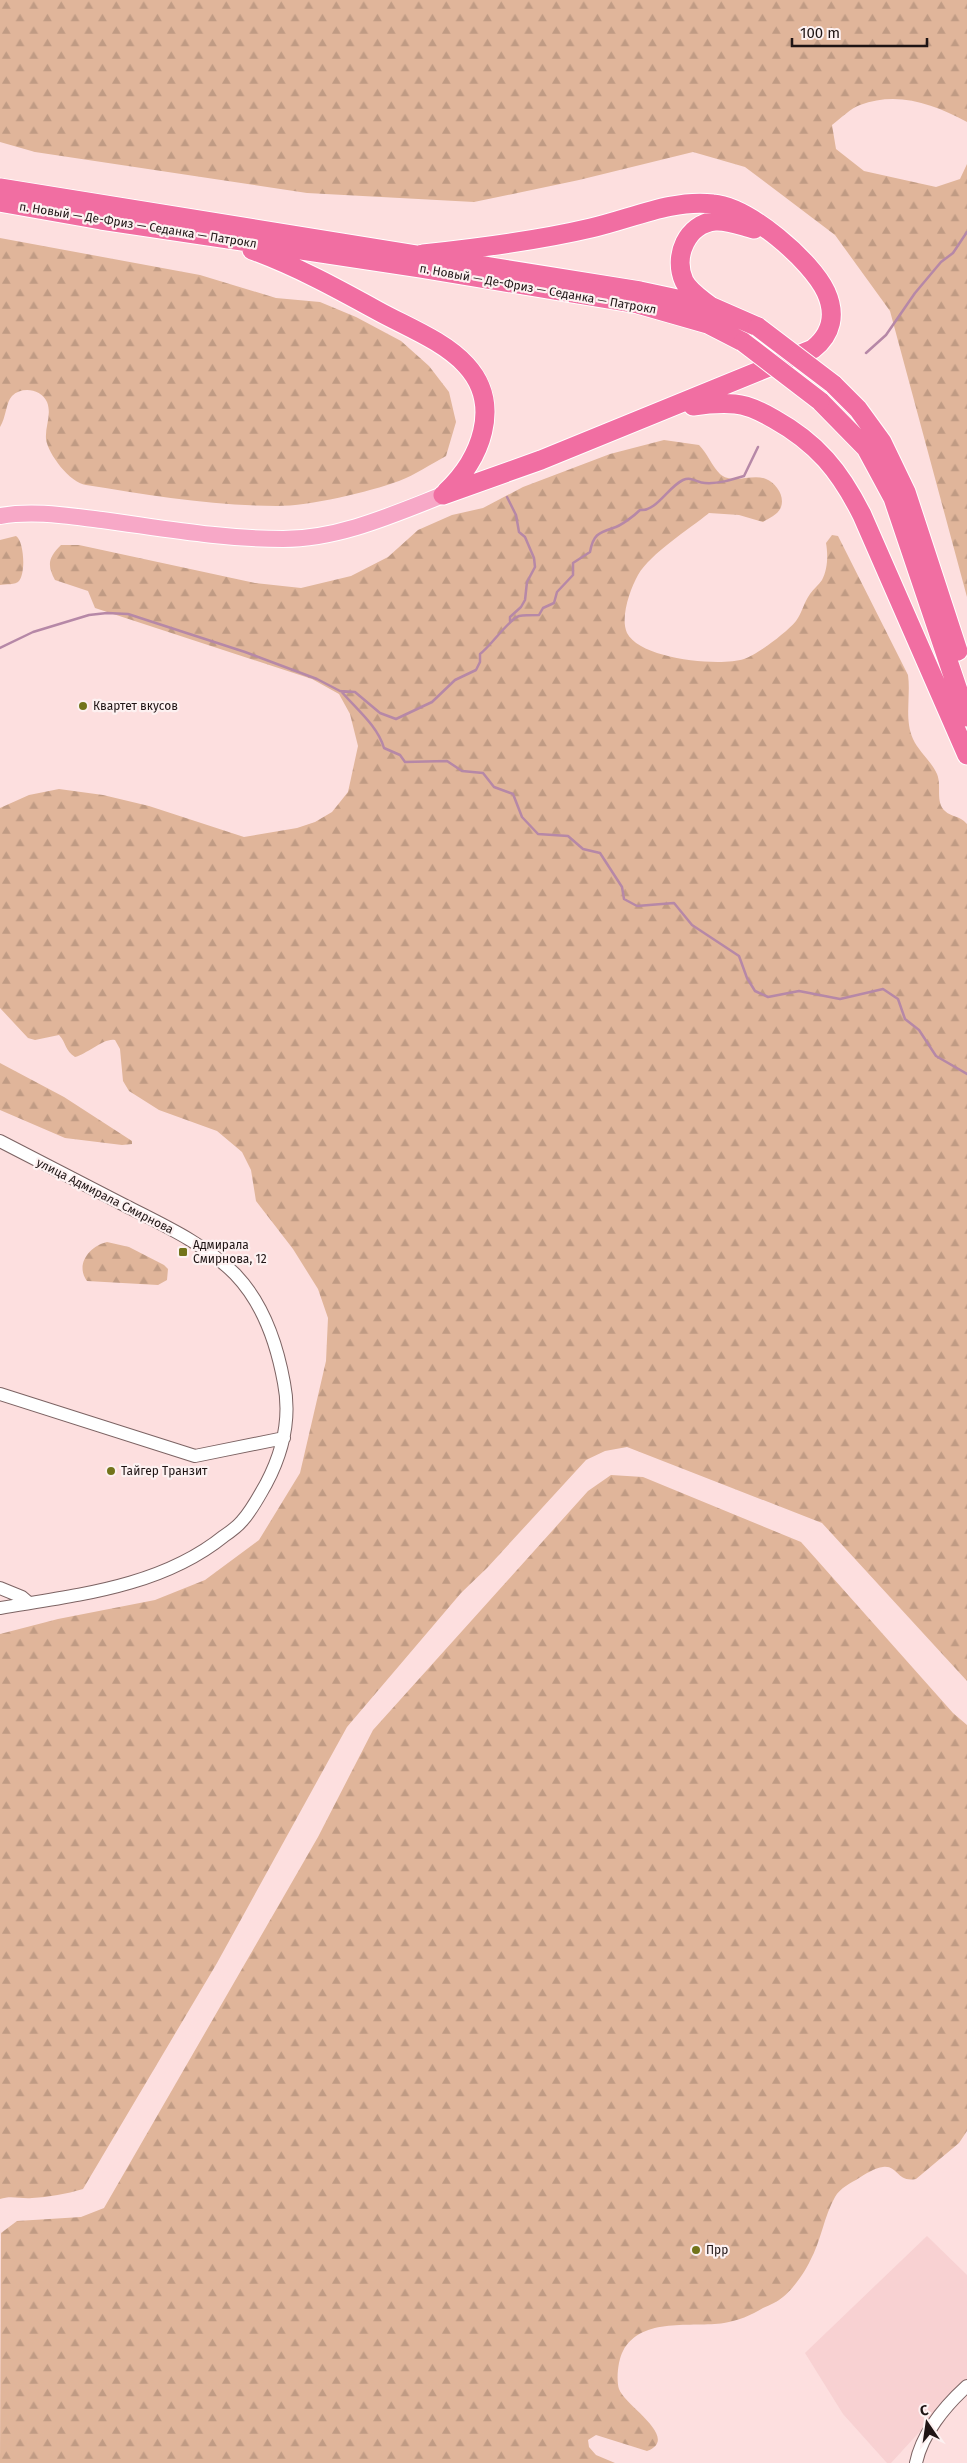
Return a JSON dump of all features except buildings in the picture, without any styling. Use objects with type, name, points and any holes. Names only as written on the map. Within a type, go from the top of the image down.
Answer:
[{"type":"highway","name":"п. Новый — Де-Фриз — Седанка — Патрокл","points":[[0,188],[424,254],[640,291],[710,306],[758,327],[833,384],[858,409],[882,442],[906,492],[967,681]]},
{"type":"highway","name":"п. Новый — Де-Фриз — Седанка — Патрокл","points":[[0,202],[213,238],[421,268],[638,304],[708,324],[743,342],[820,401],[866,448],[893,498],[967,717]]},
{"type":"highway","points":[[424,254],[492,247],[550,238],[658,210],[699,203],[729,207],[755,220],[809,266],[828,298],[831,320],[829,332],[822,342],[813,349],[785,362],[541,460],[443,495]]},
{"type":"highway","points":[[710,306],[692,291],[685,281],[681,270],[681,253],[685,242],[693,230],[716,221],[728,222],[756,229],[780,242]]},
{"type":"highway","points":[[213,238],[254,251],[340,290],[445,348],[466,365],[482,393],[485,406],[483,436],[472,460],[459,480],[443,495]]},
{"type":"highway","points":[[669,408],[713,404],[736,404],[750,407],[798,432],[818,450],[842,478],[862,515],[967,755]]},
{"type":"main road","points":[[0,516],[61,515],[209,534],[286,539],[347,530],[443,495]]},
{"type":"street","name":"улица Адмирала Смирнова","points":[[0,1142],[174,1230],[207,1252],[235,1275],[260,1309],[272,1336],[280,1359],[287,1396],[284,1438],[274,1469],[242,1522],[203,1553],[169,1570],[134,1582],[0,1608]]},
{"type":"street","points":[[0,1394],[195,1456],[284,1438]]},
{"type":"street","points":[[0,1588],[22,1597],[29,1603],[0,1614]]},
{"type":"street","points":[[916,2463],[927,2435],[954,2398],[967,2386]]},
{"type":"shaded area","points":[[927,2236],[967,2275],[967,2380],[891,2463],[887,2463],[843,2414],[805,2353]]},
{"type":"green space","points":[[0,0],[967,0],[967,122],[928,105],[902,99],[888,99],[857,106],[832,125],[836,149],[864,171],[936,187],[960,179],[967,164],[967,597],[890,311],[835,235],[745,167],[693,152],[579,180],[474,202],[307,193],[35,152],[0,142]]},
{"type":"green space","points":[[0,238],[200,275],[276,298],[320,302],[356,317],[401,341],[429,366],[449,392],[456,422],[446,456],[399,481],[356,494],[305,504],[253,506],[205,502],[80,483],[67,474],[51,452],[46,439],[49,416],[48,407],[47,402],[40,394],[26,390],[12,396],[8,402],[0,427]]},
{"type":"green space","points":[[664,440],[699,445],[717,471],[730,479],[755,477],[770,481],[779,490],[782,503],[778,512],[763,522],[739,515],[709,513],[670,542],[652,558],[638,575],[625,612],[627,633],[635,642],[647,649],[681,659],[717,662],[744,659],[771,643],[796,621],[808,597],[824,576],[827,562],[826,543],[832,535],[838,536],[908,675],[910,731],[916,744],[937,774],[940,803],[947,813],[967,824],[967,1681],[822,1523],[627,1447],[605,1451],[586,1460],[487,1568],[461,1593],[347,1727],[217,1963],[83,2189],[45,2197],[8,2197],[0,2199],[0,1634],[58,1619],[155,1600],[205,1580],[259,1540],[300,1473],[326,1361],[328,1318],[318,1289],[293,1249],[256,1201],[251,1170],[242,1152],[217,1131],[159,1110],[129,1091],[123,1081],[120,1049],[115,1040],[101,1043],[75,1057],[69,1052],[59,1035],[35,1040],[28,1038],[0,1008],[0,808],[29,795],[59,789],[103,795],[149,806],[244,837],[297,828],[315,822],[332,812],[348,792],[358,746],[350,714],[339,694],[312,679],[95,608],[88,591],[55,580],[50,566],[51,558],[61,545],[79,545],[255,583],[301,588],[351,576],[388,557],[418,530],[452,515],[483,508],[523,487],[610,454]]},
{"type":"green space","points":[[16,536],[21,544],[23,571],[19,581],[0,585],[0,540]]},
{"type":"green space","points":[[0,1063],[64,1097],[132,1141],[132,1144],[122,1145],[65,1138],[0,1110]]},
{"type":"green space","points":[[107,1242],[129,1247],[164,1265],[168,1269],[167,1280],[158,1285],[87,1281],[83,1269],[86,1257],[100,1244]]},
{"type":"green space","points":[[611,1475],[643,1477],[801,1542],[953,1713],[967,1725],[967,2131],[959,2143],[916,2179],[905,2179],[892,2169],[883,2167],[867,2173],[840,2191],[831,2204],[808,2265],[795,2285],[778,2300],[734,2321],[655,2328],[631,2340],[620,2359],[619,2389],[623,2396],[655,2430],[658,2438],[656,2445],[647,2451],[596,2435],[588,2440],[589,2447],[596,2455],[615,2463],[0,2463],[1,2233],[17,2221],[81,2217],[104,2208],[318,1837],[373,1730],[588,1491]]},
{"type":"waterway","points":[[866,353],[886,335],[915,293],[941,262],[953,253],[967,232]]},
{"type":"waterway","points":[[0,648],[33,632],[89,615],[107,613],[128,614],[245,652],[317,679],[340,691],[355,692],[380,713],[396,719],[432,702],[455,680],[476,670],[480,662],[480,654],[515,618],[539,615],[543,608],[554,603],[557,592],[573,575],[573,563],[590,552],[597,536],[620,525],[640,510],[646,510],[651,507],[683,480],[692,479],[702,483],[715,483],[744,476],[758,447]]},
{"type":"waterway","points":[[507,497],[516,515],[519,532],[525,537],[534,558],[535,567],[527,582],[525,600],[521,607],[510,617],[510,621]]},
{"type":"waterway","points":[[341,691],[366,718],[381,740],[384,748],[400,755],[405,762],[447,761],[462,771],[483,773],[494,787],[513,794],[522,817],[538,834],[568,836],[583,849],[600,853],[622,887],[624,899],[637,906],[674,903],[692,925],[739,956],[747,978],[755,991],[768,997],[799,991],[840,999],[883,989],[898,999],[905,1019],[919,1030],[936,1056],[967,1074]]},
{"type":"place","name":"Квартет вкусов","points":[[83,706]]},
{"type":"place","name":"Адмирала Смирнова, 12","points":[[183,1252]]},
{"type":"place","name":"Тайгер Транзит","points":[[111,1471]]},
{"type":"place","name":"Прр","points":[[696,2250]]}]
